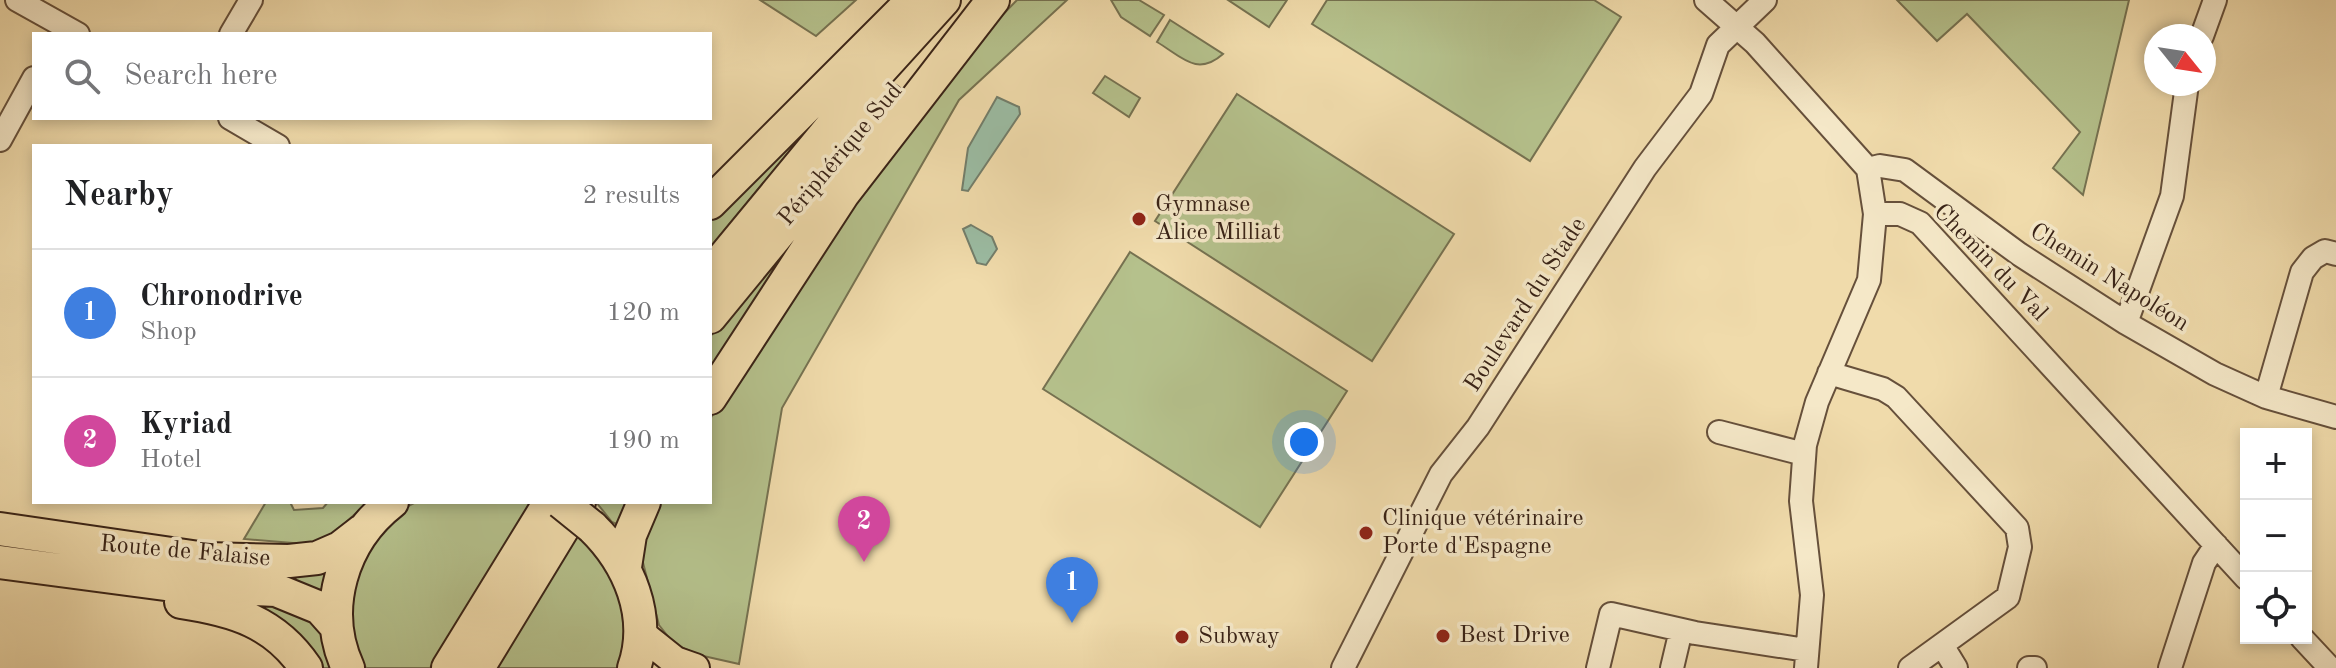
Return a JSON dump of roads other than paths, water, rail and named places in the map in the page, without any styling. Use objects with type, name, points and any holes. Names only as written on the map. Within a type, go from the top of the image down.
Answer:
[{"type":"highway","points":[[712,201],[913,0]]},
{"type":"highway","name":"Périphérique Sud","points":[[712,272],[846,108],[944,0]]},
{"type":"highway","name":"Périphérique Sud","points":[[712,314],[830,167],[980,0]]},
{"type":"highway","points":[[712,395],[851,182],[993,0]]},
{"type":"highway","points":[[348,668],[336,626],[337,593],[346,560],[362,531],[390,504]]},
{"type":"highway","points":[[448,668],[549,504]]},
{"type":"highway","points":[[565,504],[586,514],[625,567],[638,610],[640,633],[634,668]]},
{"type":"highway","points":[[625,567],[630,535],[643,504]]},
{"type":"highway","points":[[478,668],[586,514]]},
{"type":"highway","name":"Route de Falaise","points":[[0,529],[206,559],[289,561],[317,558],[340,548],[362,531]]},
{"type":"highway","points":[[0,563],[14,576],[203,605],[248,616],[285,641],[306,668]]},
{"type":"highway","name":"Route de Falaise","points":[[0,563],[180,586],[276,590],[320,608],[336,626]]},
{"type":"main road","points":[[640,633],[675,661],[695,668]]},
{"type":"street","points":[[17,0],[66,31]]},
{"type":"street","points":[[232,32],[251,0]]},
{"type":"street","points":[[1598,668],[1611,614],[1806,659],[1812,595],[1801,501],[1804,454],[1817,402],[1869,280],[1875,214],[1868,169],[1736,26],[1706,0]]},
{"type":"street","name":"Boulevard du Stade","points":[[1347,663],[1441,474],[1478,427],[1645,168],[1701,94],[1710,60],[1736,26],[1765,0]]},
{"type":"street","points":[[2206,24],[2215,0]]},
{"type":"street","points":[[0,140],[32,82]]},
{"type":"street","points":[[2126,323],[2172,196],[2185,96]]},
{"type":"street","points":[[233,120],[275,144]]},
{"type":"street","name":"Chemin Napoléon","points":[[1868,169],[1891,167],[1917,177],[2019,254],[2126,323],[2215,374],[2266,397],[2336,417]]},
{"type":"street","name":"Chemin du Val","points":[[1875,214],[1900,214],[1920,223],[2241,572]]},
{"type":"street","points":[[2266,397],[2302,272],[2313,258],[2325,251],[2336,254]]},
{"type":"street","points":[[1829,373],[1883,389],[1896,397],[2017,528],[2020,547],[2008,597],[1910,668]]},
{"type":"street","points":[[1719,432],[1804,454]]},
{"type":"street","points":[[2170,668],[2204,563],[2216,545]]},
{"type":"street","points":[[1672,668],[1681,630]]},
{"type":"street","points":[[2308,644],[2330,668]]},
{"type":"street","points":[[1942,645],[1956,668]]},
{"type":"place","name":"Gymnase Alice Milliat","points":[[1139,219]]},
{"type":"place","name":"Clinique vétérinaire Porte d'Espagne","points":[[1366,533]]},
{"type":"place","name":"Kyriad","points":[[864,562]]},
{"type":"place","name":"Chronodrive","points":[[1072,623]]},
{"type":"place","name":"Best Drive","points":[[1443,636]]},
{"type":"place","name":"Subway","points":[[1182,637]]}]
